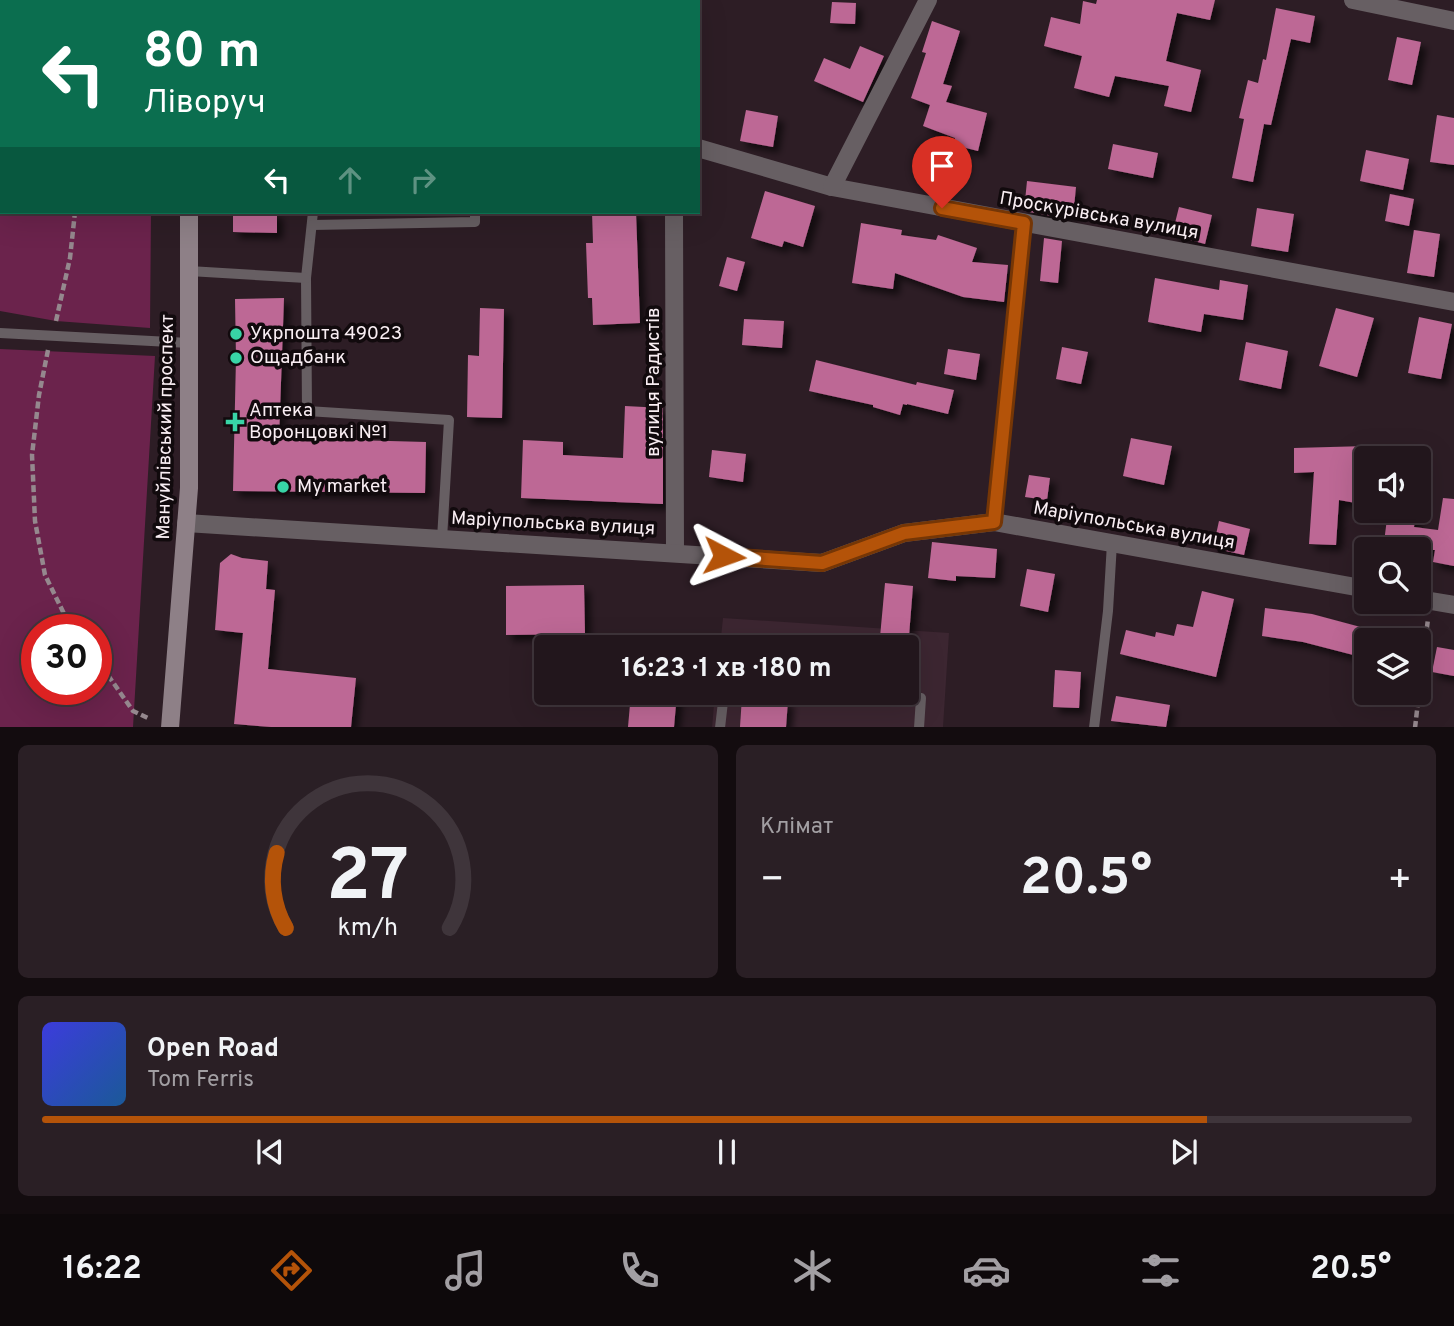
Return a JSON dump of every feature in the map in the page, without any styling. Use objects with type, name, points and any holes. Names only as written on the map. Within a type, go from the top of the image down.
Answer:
[{"type":"main road","name":"Мануйлівський проспект","points":[[163,725],[189,488],[190,214]]},
{"type":"street","points":[[832,187],[928,0]]},
{"type":"street","points":[[1353,0],[1454,21]]},
{"type":"street","name":"Проскурівська вулиця","points":[[700,149],[832,187],[1454,302]]},
{"type":"street","name":"вулиця Радистів","points":[[674,214],[675,552]]},
{"type":"street","name":"Маріупольська вулиця","points":[[186,523],[822,563],[904,533],[994,522],[1354,587]]},
{"type":"street","points":[[1431,601],[1454,605]]},
{"type":"lane","points":[[313,214],[306,278],[307,411],[449,420],[442,539]]},
{"type":"lane","points":[[312,225],[475,222],[475,214]]},
{"type":"lane","points":[[994,522],[1024,223]]},
{"type":"lane","points":[[189,271],[306,278]]},
{"type":"lane","points":[[0,333],[189,343]]},
{"type":"lane","points":[[1094,727],[1108,611],[1112,543]]},
{"type":"lane","points":[[919,698],[919,727]]},
{"type":"lane","points":[[720,727],[723,705]]},
{"type":"path","points":[[64,614],[45,575],[35,522],[33,455],[39,395],[70,258],[75,214]]},
{"type":"path","points":[[112,681],[133,711],[163,725]]},
{"type":"path","points":[[1415,727],[1418,705]]},
{"type":"shaded area","points":[[0,214],[151,214],[150,328],[56,321],[0,311]]},
{"type":"shaded area","points":[[0,349],[155,356],[133,727],[0,727]]},
{"type":"shaded area","points":[[723,618],[949,633],[943,727],[712,727],[714,705],[919,705],[919,635],[721,635]]},
{"type":"building","points":[[1097,0],[1215,0],[1210,20],[1177,13],[1166,61],[1201,70],[1191,112],[1164,106],[1169,86],[1115,76],[1109,97],[1074,88],[1082,56],[1044,46],[1051,17],[1080,24],[1083,1],[1096,4]]},
{"type":"building","points":[[832,2],[856,3],[855,24],[830,23]]},
{"type":"building","points":[[1276,8],[1315,16],[1310,43],[1291,39],[1271,125],[1264,124],[1253,182],[1232,178],[1244,119],[1239,118],[1248,80],[1258,83],[1263,59],[1266,60]]},
{"type":"building","points":[[932,21],[960,31],[943,84],[952,86],[946,102],[987,113],[978,151],[954,145],[955,138],[923,126],[930,105],[911,98],[926,53],[922,52]]},
{"type":"building","points":[[1397,37],[1421,42],[1412,85],[1388,80]]},
{"type":"building","points":[[860,46],[884,56],[863,102],[814,81],[824,58],[850,69]]},
{"type":"building","points":[[746,110],[778,116],[773,147],[740,141]]},
{"type":"building","points":[[1437,115],[1454,118],[1454,165],[1430,162]]},
{"type":"building","points":[[1113,144],[1158,153],[1153,178],[1108,169]]},
{"type":"building","points":[[1366,150],[1409,159],[1403,190],[1360,181]]},
{"type":"building","points":[[1027,181],[1076,187],[1073,217],[1024,211]]},
{"type":"building","points":[[765,191],[815,206],[803,247],[784,241],[782,247],[751,238]]},
{"type":"building","points":[[1390,194],[1414,199],[1409,226],[1385,221]]},
{"type":"building","points":[[1179,207],[1212,215],[1205,244],[1172,235]]},
{"type":"building","points":[[1257,208],[1294,214],[1288,252],[1251,246]]},
{"type":"building","points":[[233,214],[277,214],[277,233],[233,232]]},
{"type":"building","points":[[592,214],[636,214],[640,323],[593,325],[592,298],[588,298],[586,243],[593,243]]},
{"type":"building","points":[[861,223],[902,230],[901,235],[936,240],[938,235],[977,248],[972,262],[1008,265],[1004,302],[963,297],[895,273],[893,289],[852,283]]},
{"type":"building","points":[[1414,230],[1440,234],[1434,277],[1407,273]]},
{"type":"building","points":[[1044,238],[1062,241],[1058,283],[1040,281]]},
{"type":"building","points":[[727,257],[745,262],[737,291],[719,286]]},
{"type":"building","points":[[1155,278],[1219,290],[1220,280],[1248,285],[1243,320],[1204,314],[1201,332],[1148,322]]},
{"type":"building","points":[[284,298],[279,438],[426,442],[425,493],[233,491],[235,299]]},
{"type":"building","points":[[480,308],[504,309],[502,418],[467,417],[468,355],[479,356]]},
{"type":"building","points":[[1336,308],[1374,318],[1357,377],[1319,366]]},
{"type":"building","points":[[1419,317],[1452,324],[1441,379],[1408,373]]},
{"type":"building","points":[[744,319],[784,321],[782,348],[742,345]]},
{"type":"building","points":[[1246,342],[1288,351],[1281,389],[1239,380]]},
{"type":"building","points":[[1062,347],[1088,352],[1081,384],[1056,379]]},
{"type":"building","points":[[948,349],[980,354],[976,380],[944,374]]},
{"type":"building","points":[[816,360],[916,385],[917,382],[954,390],[948,414],[903,404],[900,415],[873,405],[809,391]]},
{"type":"building","points":[[625,406],[663,408],[663,504],[521,498],[523,440],[563,442],[563,455],[623,458]]},
{"type":"building","points":[[1131,438],[1172,446],[1164,485],[1123,476]]},
{"type":"building","points":[[1354,446],[1354,503],[1339,500],[1336,545],[1309,544],[1314,472],[1294,473],[1294,448]]},
{"type":"building","points":[[712,450],[746,454],[743,482],[709,477]]},
{"type":"building","points":[[1029,475],[1050,478],[1047,500],[1025,497]]},
{"type":"building","points":[[1443,498],[1454,499],[1454,566],[1433,562],[1435,550],[1431,550],[1431,537],[1385,537],[1386,523],[1414,523],[1414,527],[1438,530]]},
{"type":"building","points":[[1219,521],[1250,529],[1244,555],[1213,548]]},
{"type":"building","points":[[932,542],[997,549],[995,578],[956,576],[956,581],[928,578]]},
{"type":"building","points":[[231,554],[268,561],[266,589],[275,590],[268,669],[356,678],[351,727],[234,724],[243,633],[215,630],[220,563]]},
{"type":"building","points":[[1027,569],[1055,574],[1048,612],[1020,606]]},
{"type":"building","points":[[885,583],[913,586],[909,635],[880,635]]},
{"type":"building","points":[[584,585],[585,634],[506,635],[506,586]]},
{"type":"building","points":[[1202,591],[1234,599],[1216,677],[1120,654],[1126,630],[1155,637],[1156,632],[1174,636],[1177,624],[1193,627]]},
{"type":"building","points":[[1265,608],[1312,614],[1364,628],[1354,628],[1354,655],[1303,642],[1262,636]]},
{"type":"building","points":[[1437,647],[1454,650],[1454,676],[1432,672]]},
{"type":"building","points":[[1055,670],[1081,672],[1079,708],[1053,707]]},
{"type":"building","points":[[1116,696],[1170,705],[1166,727],[1111,721]]},
{"type":"building","points":[[630,705],[676,705],[674,727],[628,727]]},
{"type":"building","points":[[741,705],[788,705],[786,727],[740,727]]},
{"type":"place","name":"Укрпошта 49023","points":[[236,334]]},
{"type":"place","name":"Ощадбанк","points":[[236,358]]},
{"type":"place","name":"Аптека Воронцовкі №1","points":[[235,422]]},
{"type":"place","name":"My market","points":[[283,487]]},
{"type":"route","points":[[724,556],[822,563],[904,533],[994,522],[1024,223],[942,208]]}]
